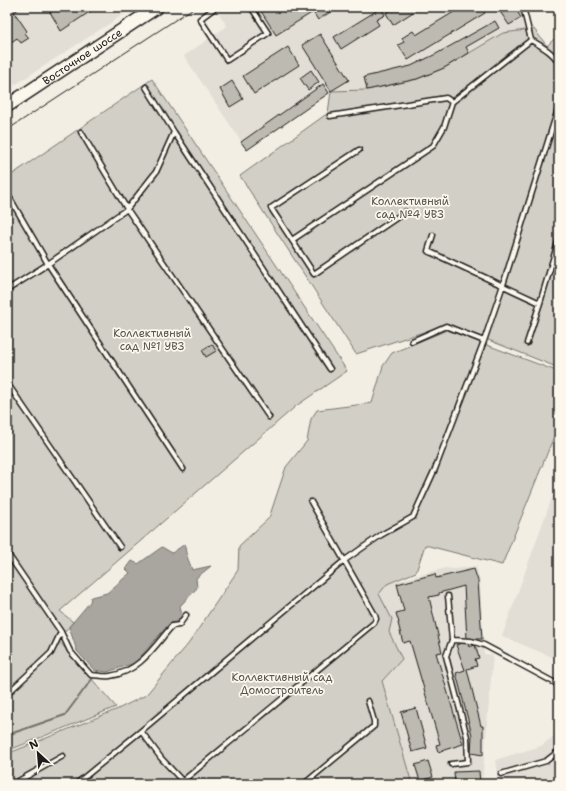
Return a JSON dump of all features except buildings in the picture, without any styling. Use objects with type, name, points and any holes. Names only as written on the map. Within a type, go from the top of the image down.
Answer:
[{"type":"main road","name":"Восточное шоссе","points":[[7,106],[157,7]]},
{"type":"lane","points":[[216,7],[200,19],[227,60],[268,33],[251,7]]},
{"type":"lane","points":[[522,7],[532,40],[546,48],[558,60],[559,63]]},
{"type":"lane","points":[[292,240],[433,146],[444,127],[452,102],[532,40]]},
{"type":"lane","points":[[146,87],[330,369]]},
{"type":"lane","points":[[330,116],[446,98],[452,102]]},
{"type":"lane","points":[[76,784],[345,560],[382,535],[413,517],[435,469],[484,341],[503,286],[559,106]]},
{"type":"lane","points":[[81,132],[127,208],[269,417]]},
{"type":"lane","points":[[7,290],[48,264],[127,208],[156,172],[174,132]]},
{"type":"lane","points":[[359,150],[271,208],[314,274],[405,212]]},
{"type":"lane","points":[[7,193],[48,264],[183,469]]},
{"type":"lane","points":[[433,235],[428,251],[540,303]]},
{"type":"lane","points":[[527,343],[559,239]]},
{"type":"lane","points":[[412,341],[446,326],[484,341]]},
{"type":"lane","points":[[7,383],[120,546]]},
{"type":"lane","points":[[141,731],[182,783],[374,622],[376,619],[375,615],[311,502]]},
{"type":"lane","points":[[7,553],[61,632],[70,651],[91,675],[109,676],[126,672],[140,663],[172,626],[179,625],[186,615]]},
{"type":"lane","points":[[448,596],[452,640],[446,656],[467,737],[468,762],[451,764]]},
{"type":"lane","points":[[7,694],[51,653],[61,632]]},
{"type":"lane","points":[[452,640],[484,645],[559,685]]},
{"type":"lane","points":[[304,784],[374,726],[368,701]]},
{"type":"lane","points":[[501,774],[546,761],[559,751]]},
{"type":"lane","points":[[13,784],[63,756]]},
{"type":"shaded area","points":[[7,7],[135,7],[7,90]]},
{"type":"shaded area","points":[[226,7],[521,7],[534,29],[503,33],[444,68],[417,79],[367,90],[331,91],[247,150],[184,56],[227,26],[218,12]]},
{"type":"shaded area","points":[[559,478],[559,660],[502,636]]},
{"type":"shaded area","points":[[185,544],[186,554],[192,570],[211,566],[196,578],[197,588],[180,606],[182,616],[179,621],[169,624],[135,663],[107,672],[94,670],[77,651],[69,627],[90,602],[91,597],[107,593],[130,573],[126,569],[132,561],[138,564],[162,547],[172,553]]},
{"type":"shaded area","points":[[476,566],[480,580],[484,654],[493,655],[482,784],[412,784],[382,680],[402,659],[389,631],[379,594],[387,584],[445,568],[454,569]]},
{"type":"shaded area","points":[[559,732],[558,784],[501,784],[495,760],[541,746]]},
{"type":"green space","name":"Коллективный сад №4 УВЗ","points":[[534,29],[547,46],[559,34],[559,368],[448,324],[356,354],[240,176],[328,113],[331,91],[367,90],[417,79],[444,68],[503,33]]},
{"type":"green space","name":"Коллективный сад №1 УВЗ","points":[[152,79],[347,371],[296,406],[60,611],[73,622],[58,640],[116,707],[7,751],[7,178]]},
{"type":"green space","name":"Коллективный сад Домостроитель","points":[[447,330],[559,372],[559,424],[502,565],[425,545],[416,572],[387,584],[379,594],[392,619],[389,632],[402,659],[382,681],[412,784],[7,784],[7,754],[118,709],[146,695],[189,643],[238,570],[239,546],[269,518],[286,467],[307,441],[311,419],[317,410],[372,403],[383,366],[392,353]]},
{"type":"waterway","points":[[7,737],[10,734],[65,715],[98,671]]},
{"type":"tram line","points":[[7,130],[195,7]]}]
